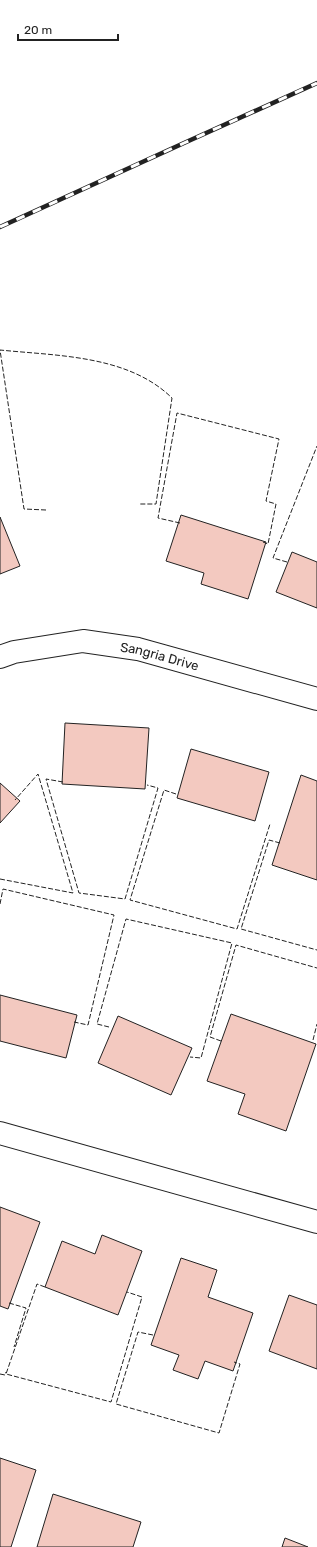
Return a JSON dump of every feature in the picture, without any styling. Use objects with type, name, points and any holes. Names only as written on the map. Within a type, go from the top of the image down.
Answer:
[{"type":"street","name":"Sangria Drive","points":[[0,657],[14,652],[83,641],[138,649],[317,699]]},
{"type":"street","points":[[0,1133],[317,1222]]},
{"type":"building","points":[[181,515],[266,542],[248,599],[201,584],[204,573],[166,561]]},
{"type":"building","points":[[0,517],[20,566],[0,574]]},
{"type":"building","points":[[292,552],[317,562],[317,608],[276,592]]},
{"type":"building","points":[[65,723],[149,728],[145,789],[62,784]]},
{"type":"building","points":[[191,749],[269,772],[255,821],[177,798]]},
{"type":"building","points":[[301,775],[317,781],[317,880],[272,865]]},
{"type":"building","points":[[0,783],[20,801],[0,823]]},
{"type":"building","points":[[0,995],[77,1015],[66,1058],[0,1041]]},
{"type":"building","points":[[231,1014],[316,1044],[286,1131],[238,1114],[245,1094],[207,1081]]},
{"type":"building","points":[[118,1016],[192,1048],[171,1095],[98,1063]]},
{"type":"building","points":[[0,1207],[40,1222],[8,1309],[0,1306]]},
{"type":"building","points":[[102,1235],[142,1251],[118,1315],[45,1287],[62,1241],[95,1254]]},
{"type":"building","points":[[181,1258],[217,1270],[208,1297],[253,1313],[233,1371],[205,1361],[198,1379],[173,1370],[179,1355],[151,1345]]},
{"type":"building","points":[[289,1295],[317,1305],[317,1369],[269,1351]]},
{"type":"building","points":[[0,1458],[36,1470],[11,1547],[0,1547]]},
{"type":"building","points":[[53,1494],[141,1522],[133,1547],[37,1547]]},
{"type":"building","points":[[285,1538],[308,1547],[282,1547]]},
{"type":"railway","points":[[0,227],[317,83]]},
{"type":"fence","points":[[46,510],[24,509],[0,350],[68,356],[114,365],[135,373],[154,384],[172,398],[156,504],[140,504]]},
{"type":"fence","points":[[180,523],[158,518],[177,413],[279,439],[266,501],[276,504],[268,544],[263,542]]},
{"type":"fence","points":[[287,562],[273,558],[317,446]]},
{"type":"fence","points":[[0,879],[73,893],[38,774],[15,800]]},
{"type":"fence","points":[[63,782],[46,779],[79,893],[125,899],[158,788],[147,785]]},
{"type":"fence","points":[[176,794],[164,790],[130,900],[237,929],[270,824]]},
{"type":"fence","points":[[280,843],[269,840],[241,929],[317,950]]},
{"type":"fence","points":[[0,904],[3,889],[114,915],[88,1025],[74,1022]]},
{"type":"fence","points":[[109,1027],[97,1024],[126,919],[232,943],[201,1058],[190,1057]]},
{"type":"fence","points":[[221,1041],[210,1037],[236,945],[317,968]]},
{"type":"fence","points":[[313,1040],[317,1024]]},
{"type":"fence","points":[[45,1287],[37,1284],[6,1374],[111,1402],[142,1297],[127,1292]]},
{"type":"fence","points":[[9,1303],[26,1308],[14,1347]]},
{"type":"fence","points":[[153,1335],[138,1332],[116,1404],[219,1433],[240,1364],[234,1362]]},
{"type":"fence","points":[[0,1374],[5,1375],[6,1372]]}]
